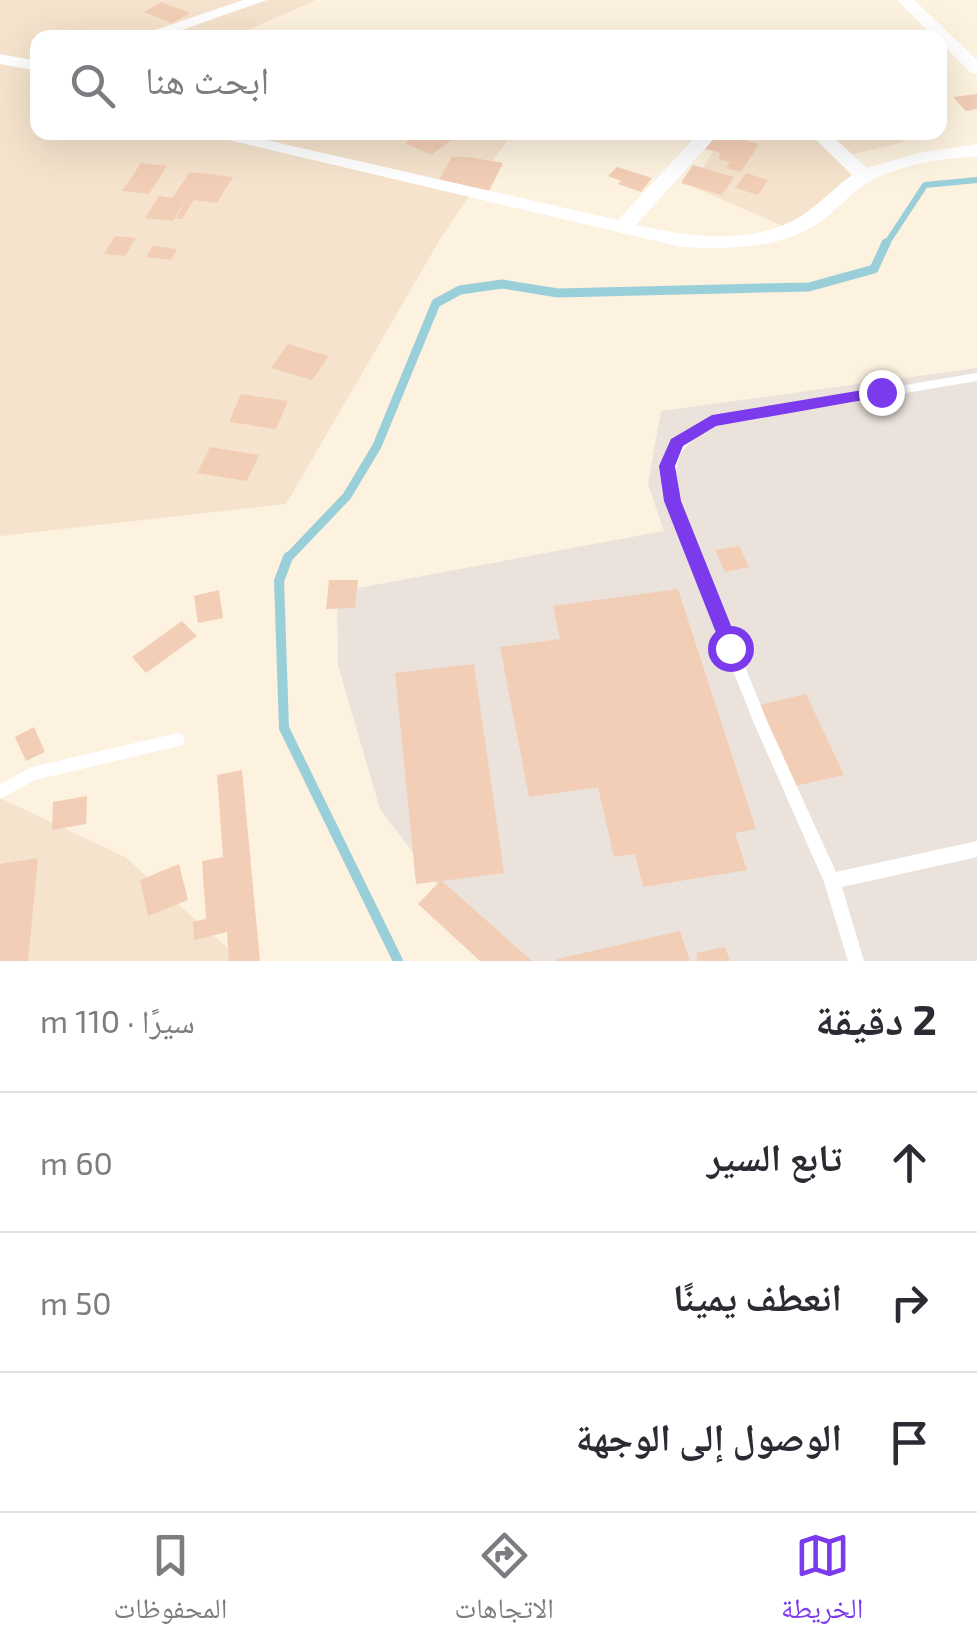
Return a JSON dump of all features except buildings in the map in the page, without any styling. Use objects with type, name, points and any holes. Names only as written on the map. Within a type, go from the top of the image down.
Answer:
[{"type":"street","points":[[165,30],[259,0]]},
{"type":"street","points":[[904,0],[936,30]]},
{"type":"street","points":[[947,41],[977,69]]},
{"type":"street","points":[[0,59],[30,65]]},
{"type":"street","points":[[240,140],[682,240],[750,242],[807,222],[865,176],[977,150]]},
{"type":"street","points":[[623,226],[704,140]]},
{"type":"street","points":[[827,140],[865,176]]},
{"type":"lane","points":[[856,961],[832,881],[760,721],[672,501],[667,466],[677,443],[712,421],[977,377]]},
{"type":"lane","points":[[0,792],[32,774],[178,740]]},
{"type":"lane","points":[[832,881],[977,848]]},
{"type":"shaded area","points":[[0,0],[316,0],[248,30],[30,30],[30,140],[507,140],[442,236],[286,504],[0,536]]},
{"type":"shaded area","points":[[720,140],[905,142],[841,157],[865,176],[788,228],[691,186]]},
{"type":"shaded area","points":[[977,368],[977,961],[503,961],[449,900],[380,809],[338,665],[337,592],[664,531],[648,484],[661,411]]},
{"type":"shaded area","points":[[0,798],[125,857],[242,961],[0,961]]},
{"type":"waterway","points":[[885,246],[925,185],[977,180]]},
{"type":"waterway","points":[[287,559],[347,496],[377,446],[436,303],[460,290],[502,284],[558,293],[809,287],[874,269],[886,243]]},
{"type":"waterway","points":[[287,559],[279,581],[284,728],[398,961]]},
{"type":"route","points":[[730,648],[672,501],[667,466],[677,443],[712,421],[881,392]]}]
